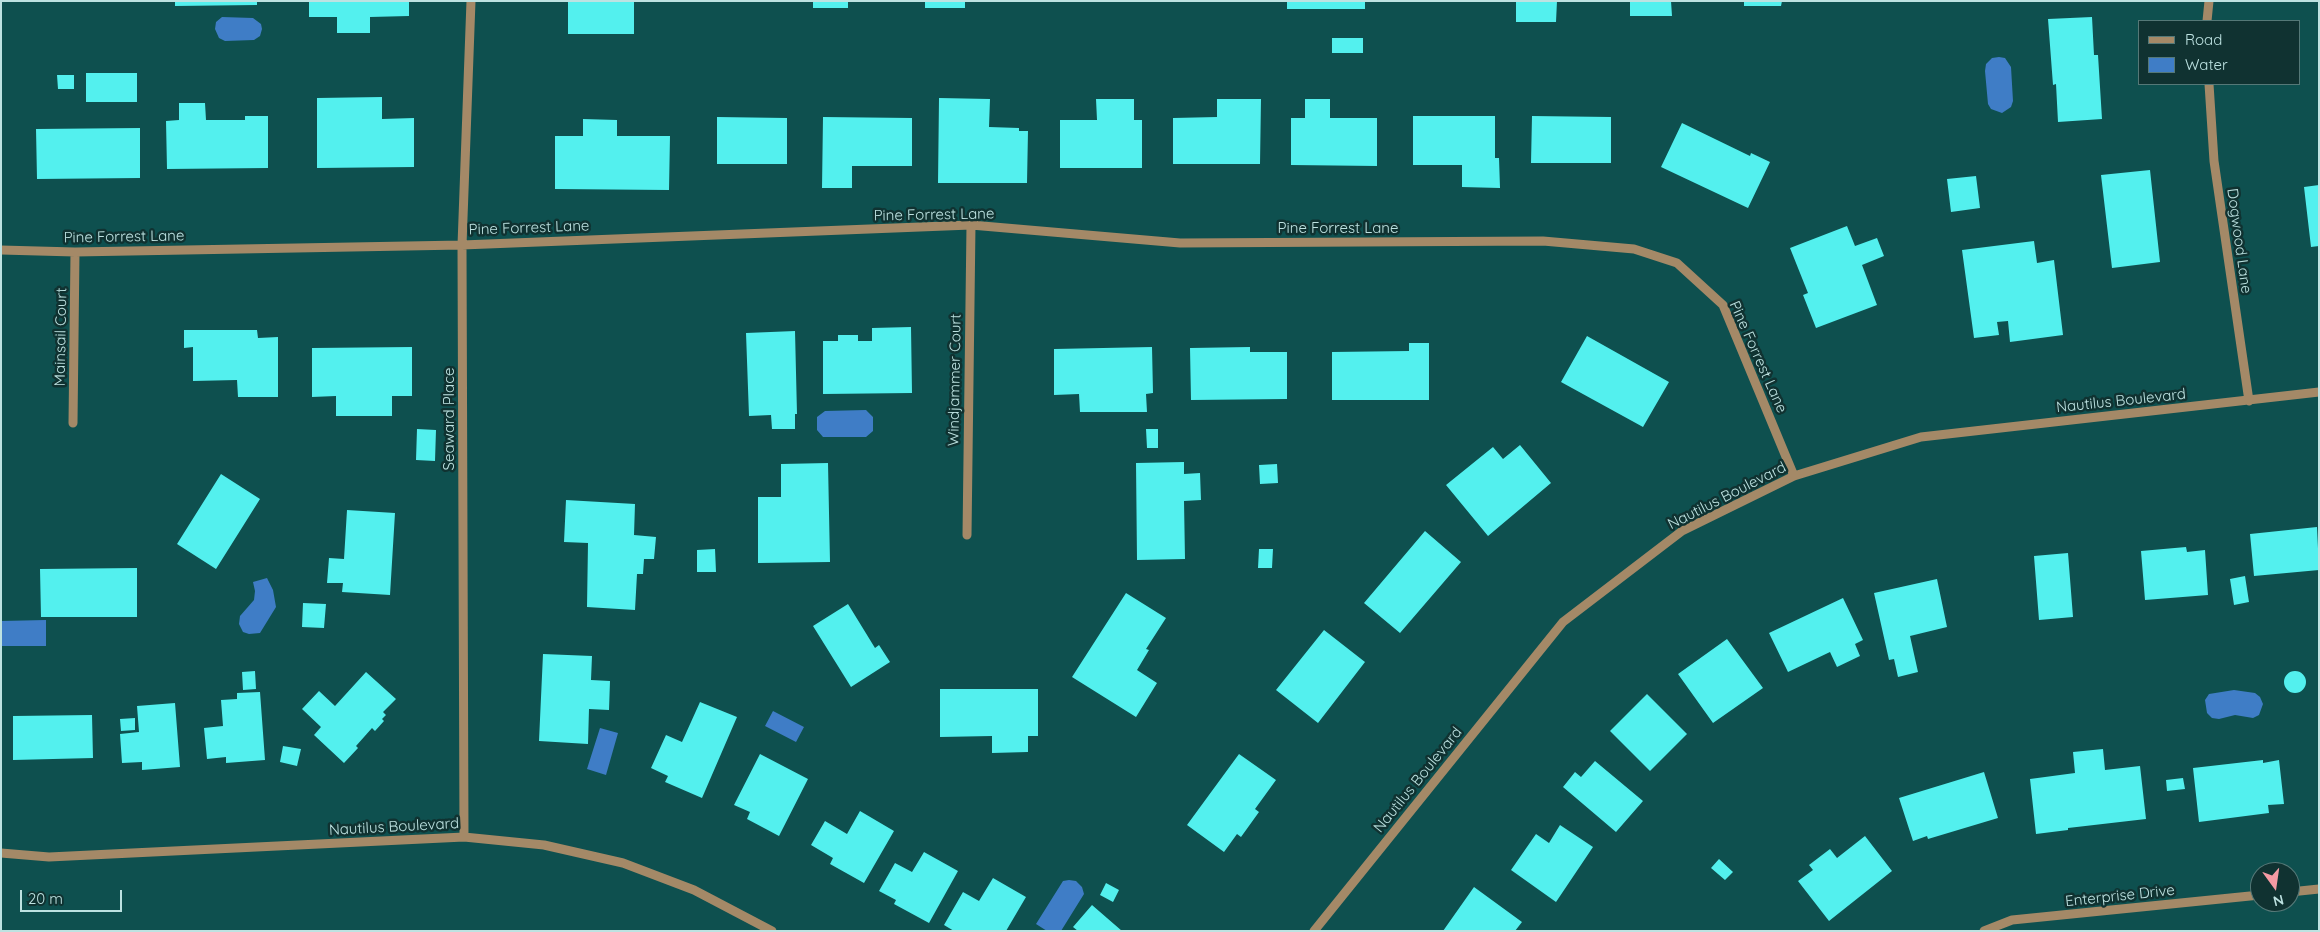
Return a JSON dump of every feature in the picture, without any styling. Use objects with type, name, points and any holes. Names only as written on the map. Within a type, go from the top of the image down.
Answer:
[{"type":"street","name":"Seaward Place","points":[[464,837],[462,245],[471,1]]},
{"type":"street","points":[[2207,20],[2209,1]]},
{"type":"street","name":"Dogwood Lane","points":[[2209,85],[2214,161],[2249,401]]},
{"type":"street","name":"Pine Forrest Lane","points":[[1,250],[75,252],[462,245],[971,225],[1180,243],[1543,241],[1634,249],[1677,264],[1723,305],[1794,476]]},
{"type":"street","name":"Windjammer Court","points":[[967,535],[971,225]]},
{"type":"street","name":"Mainsail Court","points":[[74,423],[75,252]]},
{"type":"street","name":"Nautilus Boulevard","points":[[1314,931],[1563,622],[1682,531],[1794,476],[1921,437],[2319,392]]},
{"type":"street","name":"Nautilus Boulevard","points":[[1,853],[49,857],[464,837],[544,845],[623,863],[694,890],[772,931]]},
{"type":"street","points":[[2300,891],[2319,889]]},
{"type":"street","name":"Enterprise Drive","points":[[1984,931],[2012,920],[2250,896]]},
{"type":"water","points":[[222,17],[253,18],[261,24],[260,36],[254,40],[225,41],[219,38],[215,29],[216,22]]},
{"type":"water","points":[[1992,58],[2005,58],[2011,67],[2013,101],[2011,107],[2002,113],[1991,109],[1988,104],[1985,71],[1986,64]]},
{"type":"water","points":[[866,410],[873,417],[873,431],[866,437],[823,437],[817,430],[817,417],[825,411]]},
{"type":"water","points":[[267,578],[273,590],[276,607],[260,633],[249,634],[243,632],[239,624],[240,616],[254,600],[253,582]]},
{"type":"water","points":[[46,620],[46,646],[1,646],[1,621]]},
{"type":"water","points":[[2234,690],[2255,693],[2260,697],[2263,704],[2259,715],[2253,718],[2235,715],[2219,719],[2212,718],[2207,713],[2205,700],[2209,694]]},
{"type":"water","points":[[773,711],[804,727],[796,742],[765,726]]},
{"type":"water","points":[[600,728],[618,733],[606,775],[587,769]]},
{"type":"water","points":[[1063,881],[1076,881],[1082,887],[1084,894],[1061,931],[1047,931],[1036,924]]},
{"type":"building","points":[[175,1],[257,1],[257,5],[175,6]]},
{"type":"building","points":[[309,1],[409,1],[409,16],[370,17],[370,33],[337,33],[337,17],[309,17]]},
{"type":"building","points":[[568,1],[634,1],[634,34],[568,34]]},
{"type":"building","points":[[813,1],[848,1],[848,8],[813,8]]},
{"type":"building","points":[[925,1],[965,1],[965,8],[925,8]]},
{"type":"building","points":[[1287,1],[1365,1],[1365,9],[1287,9]]},
{"type":"building","points":[[1516,1],[1557,1],[1556,22],[1516,22]]},
{"type":"building","points":[[1630,1],[1671,1],[1672,16],[1630,16]]},
{"type":"building","points":[[1744,1],[1782,1],[1781,6],[1744,6]]},
{"type":"building","points":[[2092,17],[2094,55],[2098,55],[2102,119],[2058,122],[2056,84],[2053,85],[2048,19]]},
{"type":"building","points":[[1332,38],[1363,38],[1363,53],[1332,53]]},
{"type":"building","points":[[86,73],[137,73],[137,102],[86,102]]},
{"type":"building","points":[[57,75],[74,75],[74,89],[58,89]]},
{"type":"building","points":[[382,97],[382,119],[414,118],[414,167],[317,168],[317,98]]},
{"type":"building","points":[[939,98],[990,99],[989,127],[1019,128],[1019,131],[1028,131],[1027,183],[938,183]]},
{"type":"building","points":[[1096,99],[1134,99],[1134,120],[1142,120],[1142,168],[1060,168],[1060,120],[1097,120]]},
{"type":"building","points":[[1217,99],[1261,99],[1260,164],[1173,164],[1173,118],[1217,117]]},
{"type":"building","points":[[1305,99],[1330,99],[1330,118],[1377,118],[1377,166],[1291,165],[1291,118],[1305,118]]},
{"type":"building","points":[[179,103],[205,103],[206,120],[245,120],[245,116],[268,116],[268,168],[167,169],[166,121],[179,120]]},
{"type":"building","points":[[1413,116],[1495,116],[1495,158],[1499,158],[1500,188],[1462,187],[1462,165],[1413,165]]},
{"type":"building","points":[[1532,116],[1611,117],[1611,163],[1531,163]]},
{"type":"building","points":[[717,117],[787,118],[787,164],[717,164]]},
{"type":"building","points":[[823,117],[912,118],[912,166],[852,166],[852,188],[822,188]]},
{"type":"building","points":[[583,119],[617,120],[617,136],[670,136],[669,190],[555,189],[555,136],[583,136]]},
{"type":"building","points":[[1682,123],[1750,156],[1751,153],[1770,162],[1748,208],[1661,167]]},
{"type":"building","points":[[140,128],[140,178],[37,179],[36,129]]},
{"type":"building","points":[[2150,170],[2160,262],[2112,268],[2101,175]]},
{"type":"building","points":[[1976,176],[1980,208],[1951,212],[1947,179]]},
{"type":"building","points":[[2319,185],[2319,246],[2311,247],[2304,187]]},
{"type":"building","points":[[1847,226],[1855,246],[1877,238],[1884,256],[1862,265],[1877,305],[1816,328],[1803,295],[1808,293],[1790,248]]},
{"type":"building","points":[[2034,241],[2037,263],[2054,260],[2063,335],[2010,342],[2008,321],[1997,322],[1999,335],[1974,338],[1962,250]]},
{"type":"building","points":[[911,327],[912,393],[823,394],[823,341],[838,341],[838,335],[858,335],[858,341],[872,341],[872,328]]},
{"type":"building","points":[[184,330],[257,330],[258,338],[278,337],[278,397],[238,397],[237,380],[193,381],[193,347],[184,348]]},
{"type":"building","points":[[795,331],[797,414],[795,414],[795,429],[772,429],[771,415],[749,416],[746,333]]},
{"type":"building","points":[[1587,336],[1669,382],[1643,427],[1561,382]]},
{"type":"building","points":[[1409,343],[1429,343],[1429,400],[1332,400],[1332,352],[1409,351]]},
{"type":"building","points":[[412,347],[412,396],[392,396],[392,416],[336,416],[336,396],[312,397],[312,348]]},
{"type":"building","points":[[1152,347],[1153,393],[1146,394],[1147,412],[1080,412],[1079,394],[1054,395],[1054,349]]},
{"type":"building","points":[[1250,347],[1250,352],[1287,352],[1287,399],[1191,400],[1190,348]]},
{"type":"building","points":[[417,429],[436,430],[435,461],[416,460]]},
{"type":"building","points":[[1146,429],[1158,429],[1158,448],[1147,448]]},
{"type":"building","points":[[1520,445],[1551,483],[1488,536],[1446,485],[1493,447],[1503,459]]},
{"type":"building","points":[[1184,462],[1184,474],[1200,473],[1201,500],[1184,501],[1185,559],[1137,560],[1136,463]]},
{"type":"building","points":[[828,463],[830,562],[758,563],[758,497],[781,497],[781,464]]},
{"type":"building","points":[[1277,464],[1278,483],[1260,484],[1259,465]]},
{"type":"building","points":[[221,474],[260,499],[216,569],[177,544]]},
{"type":"building","points":[[566,500],[635,504],[634,535],[656,537],[654,559],[644,559],[643,574],[637,574],[635,610],[587,607],[588,543],[564,542]]},
{"type":"building","points":[[347,510],[395,513],[390,595],[342,592],[343,583],[327,583],[329,558],[344,559]]},
{"type":"building","points":[[2317,527],[2319,570],[2254,576],[2250,534]]},
{"type":"building","points":[[1425,531],[1461,562],[1400,633],[1364,603]]},
{"type":"building","points":[[2186,547],[2187,552],[2205,550],[2208,595],[2145,600],[2141,551]]},
{"type":"building","points":[[715,549],[716,572],[697,572],[697,550]]},
{"type":"building","points":[[1259,549],[1273,549],[1272,568],[1258,568]]},
{"type":"building","points":[[2068,553],[2073,617],[2039,620],[2034,556]]},
{"type":"building","points":[[137,568],[137,617],[41,617],[40,569]]},
{"type":"building","points":[[2245,576],[2249,602],[2234,605],[2230,579]]},
{"type":"building","points":[[1937,579],[1947,627],[1910,636],[1918,672],[1898,677],[1894,659],[1889,660],[1874,593]]},
{"type":"building","points":[[1126,593],[1166,618],[1146,649],[1149,650],[1137,670],[1157,683],[1136,717],[1072,677]]},
{"type":"building","points":[[1843,598],[1863,640],[1855,644],[1860,656],[1837,667],[1830,652],[1788,672],[1769,633]]},
{"type":"building","points":[[303,603],[326,604],[324,628],[302,627]]},
{"type":"building","points":[[848,604],[875,648],[879,645],[890,662],[851,687],[813,626]]},
{"type":"building","points":[[1324,630],[1365,662],[1318,723],[1276,690]]},
{"type":"building","points":[[1727,639],[1763,688],[1713,723],[1678,674]]},
{"type":"building","points":[[543,654],[592,656],[591,680],[610,681],[609,710],[589,709],[588,744],[539,741]]},
{"type":"building","points":[[255,671],[256,689],[243,690],[242,672]]},
{"type":"building","points":[[2295,671],[2303,674],[2306,682],[2303,690],[2295,693],[2287,690],[2284,682],[2287,674]]},
{"type":"building","points":[[366,672],[396,699],[383,712],[386,715],[382,719],[384,721],[375,731],[372,728],[356,746],[358,748],[344,763],[314,735],[321,727],[302,709],[319,691],[335,706]]},
{"type":"building","points":[[940,689],[1038,689],[1038,736],[1028,736],[1028,752],[992,753],[992,736],[940,737]]},
{"type":"building","points":[[260,692],[265,760],[226,763],[226,757],[207,759],[204,728],[223,726],[221,700],[237,699],[237,693]]},
{"type":"building","points":[[1647,694],[1687,734],[1650,771],[1610,731]]},
{"type":"building","points":[[700,702],[737,717],[702,798],[665,782],[668,776],[651,768],[666,735],[682,742]]},
{"type":"building","points":[[175,703],[180,767],[142,770],[142,762],[122,763],[120,734],[139,732],[137,706]]},
{"type":"building","points":[[92,715],[93,758],[13,760],[13,716]]},
{"type":"building","points":[[135,718],[135,730],[121,731],[120,719]]},
{"type":"building","points":[[283,746],[301,749],[297,766],[280,762]]},
{"type":"building","points":[[2103,749],[2105,770],[2140,766],[2146,819],[2068,828],[2068,830],[2036,834],[2030,779],[2075,773],[2073,752]]},
{"type":"building","points":[[760,754],[808,779],[779,836],[747,819],[750,812],[734,805]]},
{"type":"building","points":[[1239,754],[1276,780],[1255,809],[1259,812],[1241,837],[1237,834],[1224,852],[1187,825]]},
{"type":"building","points":[[2263,760],[2263,763],[2279,760],[2284,804],[2268,805],[2269,813],[2199,822],[2193,768]]},
{"type":"building","points":[[1595,761],[1643,801],[1616,832],[1563,787],[1575,772],[1581,777]]},
{"type":"building","points":[[1984,772],[1998,818],[1928,839],[1927,836],[1913,841],[1899,798]]},
{"type":"building","points":[[2183,778],[2185,789],[2167,791],[2166,780]]},
{"type":"building","points":[[860,811],[894,831],[864,883],[830,864],[833,858],[811,845],[825,821],[847,834]]},
{"type":"building","points":[[1560,825],[1593,847],[1556,902],[1511,870],[1536,834],[1549,843]]},
{"type":"building","points":[[1865,836],[1892,871],[1829,921],[1798,881],[1813,870],[1809,865],[1830,849],[1837,858]]},
{"type":"building","points":[[924,852],[958,871],[929,923],[894,904],[896,900],[879,891],[895,863],[912,872]]},
{"type":"building","points":[[1719,859],[1733,872],[1725,880],[1711,868]]},
{"type":"building","points":[[993,878],[1026,897],[1006,931],[954,931],[944,925],[963,892],[979,901]]},
{"type":"building","points":[[1106,883],[1119,890],[1113,902],[1100,895]]},
{"type":"building","points":[[1474,887],[1522,922],[1515,931],[1443,931]]},
{"type":"building","points":[[1092,905],[1122,931],[1078,931],[1073,927]]}]
